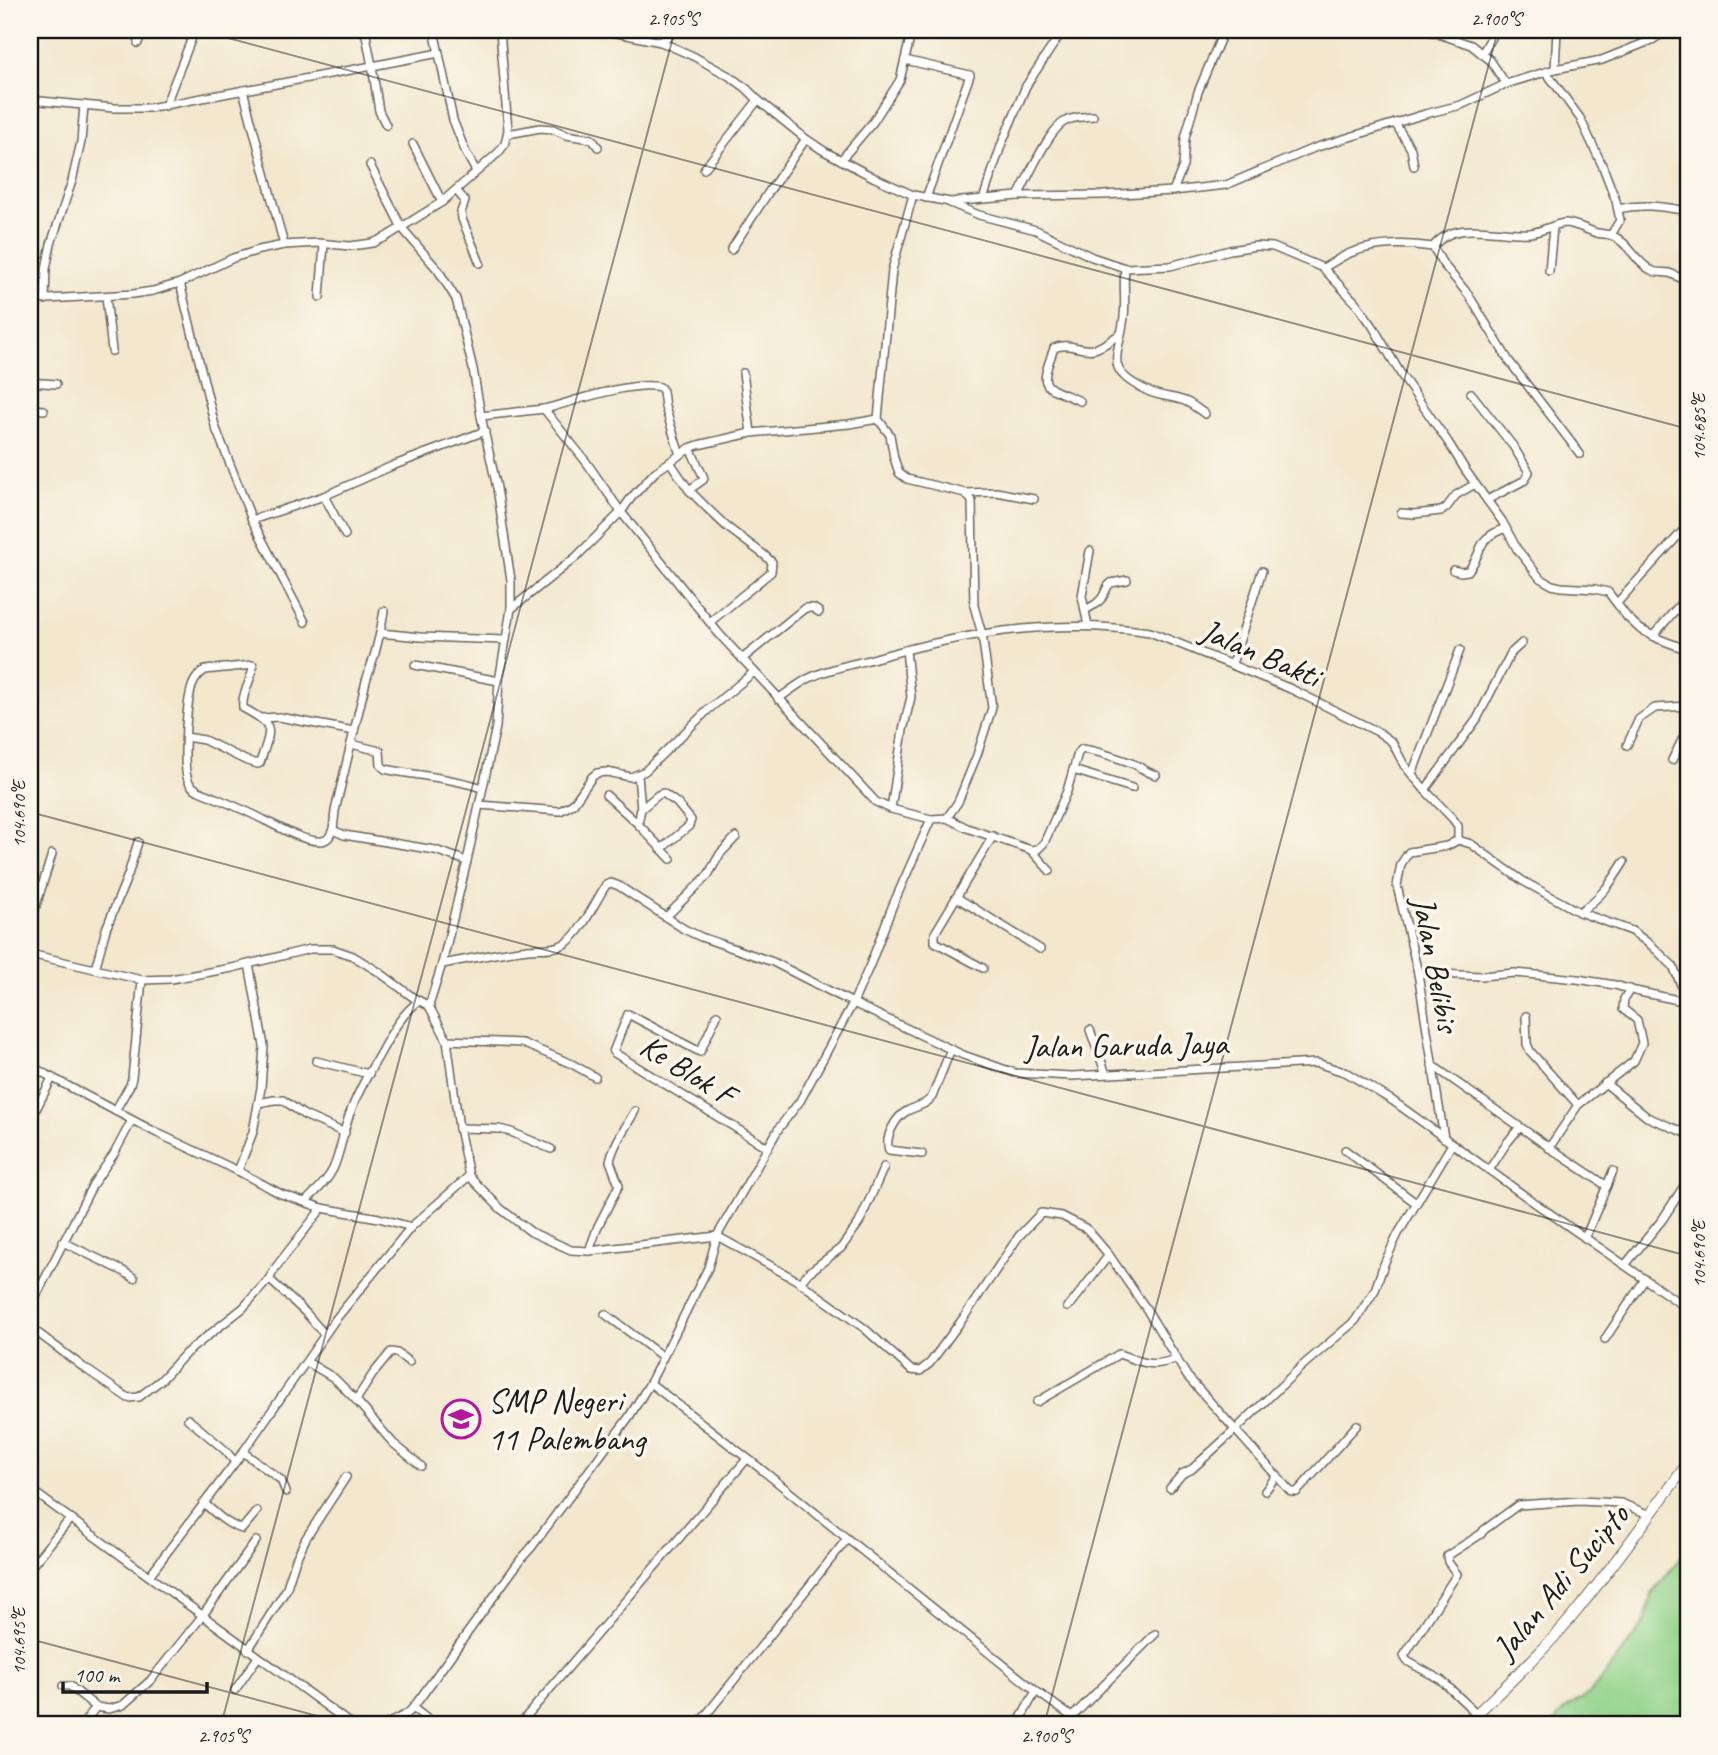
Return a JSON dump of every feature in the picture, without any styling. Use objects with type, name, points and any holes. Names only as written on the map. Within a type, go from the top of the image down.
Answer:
[{"type":"street","points":[[138,43],[143,30]]},
{"type":"street","points":[[165,106],[195,30]]},
{"type":"street","points":[[365,30],[379,111],[386,125]]},
{"type":"street","points":[[434,30],[453,120],[476,171]]},
{"type":"street","points":[[30,300],[153,291],[180,283],[233,258],[259,250],[284,245],[362,245],[386,237],[442,202],[503,148],[508,134],[500,30]]},
{"type":"street","points":[[603,30],[661,42],[693,56],[746,88],[806,139],[873,177],[913,195],[950,202],[979,215],[1036,230],[1092,257],[1125,268],[1170,267],[1230,250],[1256,246],[1273,247],[1323,268],[1356,303],[1372,325],[1402,376],[1506,528],[1517,549],[1540,578],[1561,587],[1608,592],[1640,629],[1688,650]]},
{"type":"street","points":[[661,42],[675,30]]},
{"type":"street","points":[[841,160],[873,122],[901,80],[912,30]]},
{"type":"street","points":[[983,198],[1026,86],[1063,30]]},
{"type":"street","points":[[1173,191],[1183,166],[1185,138],[1198,92],[1224,30]]},
{"type":"street","points":[[1427,30],[1471,45],[1490,61],[1506,84]]},
{"type":"street","points":[[1482,54],[1495,30]]},
{"type":"street","points":[[1555,69],[1557,30]]},
{"type":"street","points":[[950,202],[1226,186],[1314,148],[1461,105],[1506,84],[1555,69],[1602,60],[1653,40],[1670,30]]},
{"type":"street","points":[[30,100],[134,109],[165,106],[439,53]]},
{"type":"street","points":[[905,60],[970,75],[926,198]]},
{"type":"street","points":[[1546,72],[1580,118],[1603,167],[1620,220],[1611,235]]},
{"type":"street","points":[[243,90],[284,245]]},
{"type":"street","points":[[704,169],[758,100]]},
{"type":"street","points":[[45,300],[46,269],[51,244],[72,181],[81,142],[84,105]]},
{"type":"street","points":[[1018,196],[1041,152],[1058,127],[1065,121],[1093,116]]},
{"type":"street","points":[[1395,123],[1411,149],[1414,166]]},
{"type":"street","points":[[508,134],[540,128],[554,129],[566,135],[592,139],[598,147]]},
{"type":"street","points":[[731,250],[806,139]]},
{"type":"street","points":[[412,144],[442,202]]},
{"type":"street","points":[[370,165],[401,228],[438,270],[456,299],[498,488],[512,580],[511,609],[499,681],[496,727],[467,861],[429,1006]]},
{"type":"street","points":[[456,190],[465,201],[461,212],[462,219],[480,263]]},
{"type":"street","points":[[913,195],[892,270],[878,419],[890,435],[899,473],[907,479],[965,493],[996,492],[1034,499]]},
{"type":"street","points":[[1618,209],[1645,205],[1688,211]]},
{"type":"street","points":[[1433,247],[1447,234],[1460,231],[1532,233],[1565,223],[1611,235],[1654,271],[1672,273],[1688,283]]},
{"type":"street","points":[[1549,271],[1553,227]]},
{"type":"street","points":[[320,297],[324,244]]},
{"type":"street","points":[[1323,268],[1351,252],[1378,246],[1433,247]]},
{"type":"street","points":[[1433,247],[1443,264],[1468,293],[1510,361],[1580,454]]},
{"type":"street","points":[[1125,268],[1124,315],[1115,357],[1119,370],[1131,382],[1151,392],[1185,401],[1205,414]]},
{"type":"street","points":[[180,283],[215,426],[252,520],[305,622]]},
{"type":"street","points":[[106,296],[112,351]]},
{"type":"street","points":[[1080,401],[1049,387],[1045,382],[1044,375],[1054,348],[1069,345],[1086,349],[1097,348],[1120,333]]},
{"type":"street","points":[[743,373],[751,433]]},
{"type":"street","points":[[30,382],[56,384]]},
{"type":"street","points":[[481,416],[544,409],[643,385],[660,387],[680,455]]},
{"type":"street","points":[[1471,393],[1513,446],[1529,472],[1525,480],[1487,500]]},
{"type":"street","points":[[30,409],[44,410]]},
{"type":"street","points":[[544,409],[587,463],[621,512],[710,622],[754,673],[876,802],[891,809],[931,819],[947,818],[967,828],[1031,850],[1050,871]]},
{"type":"street","points":[[511,609],[576,557],[621,512],[655,472],[690,448],[751,433],[878,419]]},
{"type":"street","points":[[252,520],[324,496],[392,466],[485,431]]},
{"type":"street","points":[[689,490],[704,480],[690,448]]},
{"type":"street","points":[[670,462],[689,490],[727,527],[772,562],[771,572],[710,622]]},
{"type":"street","points":[[1401,513],[1440,511],[1446,508],[1456,495],[1475,484]]},
{"type":"street","points":[[947,818],[958,803],[992,708],[982,634],[974,606],[972,501],[965,493]]},
{"type":"street","points":[[324,496],[345,535]]},
{"type":"street","points":[[1617,603],[1688,525]]},
{"type":"street","points":[[1453,570],[1468,571],[1486,537],[1506,528]]},
{"type":"street","points":[[1088,626],[1082,596],[1090,551]]},
{"type":"street","points":[[1232,664],[1262,571]]},
{"type":"street","points":[[1085,610],[1102,598],[1111,583],[1127,580]]},
{"type":"street","points":[[1653,636],[1688,595]]},
{"type":"street","points":[[742,659],[805,608],[813,608],[819,612]]},
{"type":"street","points":[[186,737],[204,740],[247,761],[260,763],[269,734],[268,725],[242,705],[253,665],[205,670],[193,683],[186,737],[185,770],[188,781],[192,788],[297,836],[319,841],[329,838],[384,611]]},
{"type":"street","name":"Jalan Bakti","points":[[778,699],[814,676],[906,650],[982,634],[1046,626],[1126,628],[1150,632],[1291,689],[1378,732],[1392,742],[1404,765],[1458,826],[1458,840]]},
{"type":"street","points":[[380,633],[506,640]]},
{"type":"street","points":[[1425,790],[1477,719],[1511,653],[1522,643]]},
{"type":"street","points":[[891,809],[911,697],[906,650]]},
{"type":"street","points":[[1412,774],[1460,650]]},
{"type":"street","points":[[415,665],[499,681]]},
{"type":"street","points":[[479,805],[560,811],[573,804],[597,773],[607,772],[631,777],[638,775],[709,709],[754,673]]},
{"type":"street","points":[[1627,745],[1639,719],[1655,708],[1688,706]]},
{"type":"street","points":[[262,718],[279,716],[354,731]]},
{"type":"street","points":[[1672,760],[1688,728]]},
{"type":"street","points":[[351,744],[381,752],[381,765],[385,769],[457,780],[482,788]]},
{"type":"street","points":[[1031,850],[1038,849],[1044,843],[1067,791],[1078,753],[1082,750],[1138,766],[1156,775]]},
{"type":"street","points":[[1073,770],[1132,788]]},
{"type":"street","points":[[638,775],[641,809],[638,824]]},
{"type":"street","points":[[641,809],[663,793],[677,803],[691,820],[689,826],[662,849]]},
{"type":"street","points":[[606,794],[671,859]]},
{"type":"street","points":[[398,1725],[621,1427],[650,1383],[708,1268],[717,1236],[779,1129],[800,1101],[853,1003],[931,819]]},
{"type":"street","points":[[333,830],[344,835],[435,850],[467,861]]},
{"type":"street","points":[[984,968],[935,942],[935,933],[993,836]]},
{"type":"street","points":[[666,917],[708,875],[720,854],[736,837]]},
{"type":"street","points":[[1458,840],[1471,844],[1523,881],[1579,912],[1632,931],[1672,966],[1685,995]]},
{"type":"street","name":"Jalan Belibis","points":[[1448,1141],[1432,1065],[1418,973],[1397,886],[1401,864],[1409,852],[1447,846],[1458,840]]},
{"type":"street","points":[[95,969],[106,929],[138,842]]},
{"type":"street","points":[[30,925],[52,854]]},
{"type":"street","points":[[1579,912],[1608,887],[1624,862]]},
{"type":"street","name":"Jalan Garuda Jaya","points":[[442,964],[527,949],[556,948],[569,941],[609,883],[619,886],[684,929],[701,937],[773,962],[963,1055],[1015,1073],[1072,1076],[1317,1063],[1348,1073],[1393,1101],[1532,1202],[1688,1309]]},
{"type":"street","points":[[956,897],[1040,949]]},
{"type":"street","points":[[30,954],[142,980],[171,979],[310,949],[333,949],[353,956],[429,1006],[447,1040],[459,1128],[469,1176],[501,1209],[531,1232],[570,1250],[589,1251],[717,1236],[800,1283],[864,1328],[911,1370],[920,1371],[930,1363],[964,1317],[1019,1236],[1041,1213],[1062,1216],[1087,1229],[1109,1255],[1147,1310],[1187,1376],[1291,1492],[1297,1492],[1357,1425]]},
{"type":"street","points":[[238,1171],[253,1132],[261,1088],[264,1046],[249,964]]},
{"type":"street","points":[[1418,973],[1481,976],[1515,973],[1685,995]]},
{"type":"street","points":[[115,1111],[132,1078],[142,980]]},
{"type":"street","points":[[1549,1148],[1578,1105],[1634,1061],[1642,1043],[1637,1020],[1623,1009],[1624,999],[1630,989]]},
{"type":"street","points":[[305,1202],[332,1170],[347,1122],[391,1032],[408,1009],[419,1000]]},
{"type":"street","name":"Ke Blok F","points":[[718,1015],[701,1052],[628,1014],[613,1052],[768,1148]]},
{"type":"street","points":[[1526,1016],[1527,1044],[1530,1051],[1578,1105]]},
{"type":"street","points":[[1090,1030],[1106,1074]]},
{"type":"street","points":[[447,1040],[522,1043],[595,1077]]},
{"type":"street","points":[[922,1154],[889,1150],[888,1140],[904,1113],[928,1103],[951,1049]]},
{"type":"street","points":[[316,1061],[369,1074]]},
{"type":"street","points":[[30,1065],[157,1133],[281,1194],[322,1208],[411,1227]]},
{"type":"street","points":[[1432,1065],[1607,1186]]},
{"type":"street","points":[[30,1121],[52,1078]]},
{"type":"street","points":[[1605,1083],[1647,1117],[1688,1134]]},
{"type":"street","points":[[258,1103],[283,1100],[304,1115],[345,1133]]},
{"type":"street","points":[[589,1251],[598,1226],[619,1185],[610,1161],[613,1149],[635,1111]]},
{"type":"street","points":[[30,1308],[93,1184],[114,1154],[132,1120]]},
{"type":"street","points":[[1489,1170],[1520,1127]]},
{"type":"street","points":[[459,1128],[499,1129],[551,1149]]},
{"type":"street","points":[[1170,1488],[1182,1474],[1200,1462],[1302,1366],[1355,1321],[1375,1290],[1398,1234],[1448,1141]]},
{"type":"street","points":[[1345,1150],[1416,1203]]},
{"type":"street","points":[[800,1283],[808,1273],[841,1248],[859,1223],[884,1167]]},
{"type":"street","points":[[1585,1238],[1614,1171]]},
{"type":"street","points":[[149,1576],[243,1452],[324,1334],[411,1227],[469,1176]]},
{"type":"street","points":[[1625,1265],[1662,1220],[1688,1180]]},
{"type":"street","points":[[30,1327],[128,1398],[139,1397],[161,1380],[186,1353],[243,1308],[269,1279],[322,1208]]},
{"type":"street","points":[[63,1242],[134,1278]]},
{"type":"street","points":[[1067,1307],[1109,1255]]},
{"type":"street","points":[[269,1279],[299,1306],[324,1334]]},
{"type":"street","points":[[1605,1339],[1645,1279]]},
{"type":"street","points":[[605,1314],[663,1357]]},
{"type":"street","points":[[356,1399],[391,1352],[409,1362]]},
{"type":"street","points":[[1037,1402],[1119,1354],[1162,1365],[1177,1359]]},
{"type":"street","points":[[307,1362],[334,1378],[356,1399],[393,1443],[421,1466]]},
{"type":"street","points":[[650,1383],[1082,1725]]},
{"type":"street","points":[[188,1419],[225,1450],[235,1462]]},
{"type":"street","points":[[243,1452],[281,1480],[286,1492]]},
{"type":"street","points":[[519,1725],[747,1459]]},
{"type":"street","name":"Jalan Adi Sucipto","points":[[1465,1725],[1570,1619],[1688,1463]]},
{"type":"street","points":[[1265,1491],[1277,1475]]},
{"type":"street","points":[[248,1650],[286,1590],[306,1538],[346,1477]]},
{"type":"street","points":[[30,1489],[352,1725]]},
{"type":"street","points":[[1477,1714],[1441,1679],[1407,1661],[1404,1656],[1457,1574],[1447,1556],[1518,1505],[1579,1501],[1621,1503],[1650,1515]]},
{"type":"street","points":[[204,1503],[238,1528],[245,1526],[257,1511]]},
{"type":"street","points":[[30,1568],[70,1519]]},
{"type":"street","points":[[698,1725],[847,1539]]},
{"type":"street","points":[[63,1686],[70,1686],[96,1707],[109,1709],[123,1705],[151,1680],[235,1573],[256,1541]]},
{"type":"street","points":[[1072,1717],[1155,1634]]},
{"type":"street","points":[[235,1690],[258,1657]]},
{"type":"street","points":[[1017,1725],[1036,1691]]},
{"type":"street","points":[[94,1725],[84,1722],[96,1707]]},
{"type":"street","points":[[413,1708],[435,1725]]},
{"type":"street","points":[[385,1725],[407,1714]]},
{"type":"green space","points":[[1688,1548],[1688,1725],[1552,1725],[1564,1710],[1590,1693],[1645,1622],[1651,1595]]},
{"type":"place","name":"SMP Negeri 11 Palembang","points":[[461,1419]]}]
